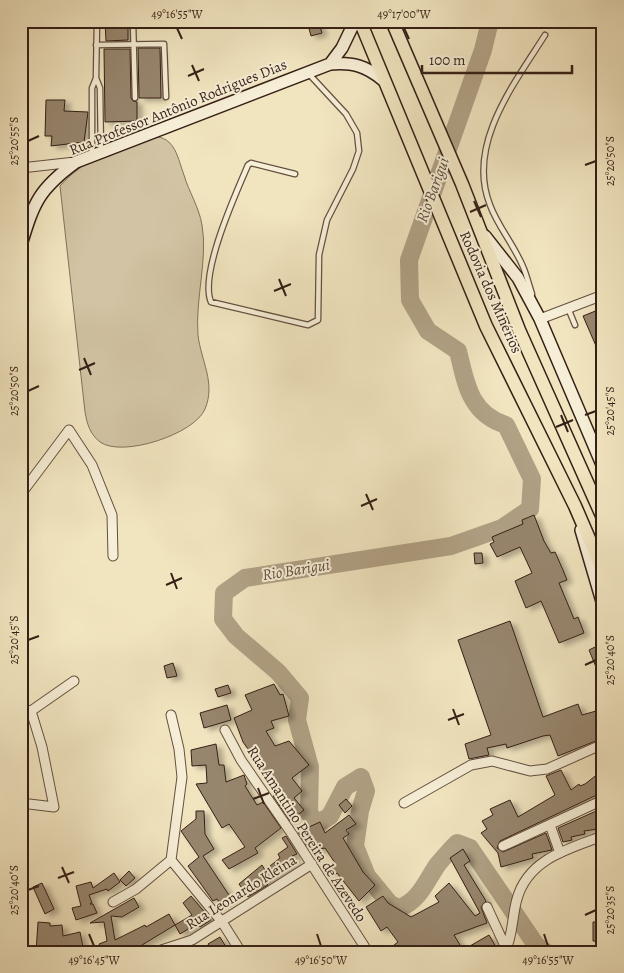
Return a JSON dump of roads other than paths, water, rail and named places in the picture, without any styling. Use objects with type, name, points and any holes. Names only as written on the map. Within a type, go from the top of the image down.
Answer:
[{"type":"main road","points":[[330,64],[342,48],[355,21]]},
{"type":"main road","name":"Rodovia dos Minérios","points":[[360,21],[486,326],[575,506],[603,571]]},
{"type":"main road","name":"Rodovia dos Minérios","points":[[394,25],[462,184],[519,330],[603,518]]},
{"type":"main road","name":"Rua Professor Antônio Rodrigues Dias","points":[[21,245],[38,198],[51,180],[76,162],[330,64],[350,62],[368,68],[383,80]]},
{"type":"main road","points":[[481,232],[518,278],[540,319],[603,467]]},
{"type":"main road","points":[[575,506],[603,605]]},
{"type":"street","points":[[21,168],[76,162]]},
{"type":"street","points":[[540,319],[603,296]]},
{"type":"street","points":[[21,494],[69,430],[92,465],[110,506],[113,556]]},
{"type":"street","points":[[21,803],[54,807],[39,733],[26,710],[74,681]]},
{"type":"street","points":[[113,902],[136,889],[171,860],[182,776],[179,749],[171,715]]},
{"type":"street","name":"Rua Amantino Pereira de Azevedo","points":[[225,730],[241,760],[312,864],[368,952]]},
{"type":"street","points":[[404,803],[471,765],[492,761],[530,771],[547,769],[603,744]]},
{"type":"street","points":[[503,846],[603,800]]},
{"type":"street","points":[[550,825],[560,852]]},
{"type":"street","points":[[506,950],[517,898],[526,878],[537,864],[560,852],[603,836]]},
{"type":"street","points":[[171,860],[222,922],[241,952]]},
{"type":"street","name":"Rua Leonardo Kleina","points":[[155,952],[192,940],[312,864]]},
{"type":"street","points":[[488,907],[506,950]]},
{"type":"lane","points":[[96,154],[92,88],[96,78],[97,21]]},
{"type":"lane","points":[[133,21],[135,98]]},
{"type":"lane","points":[[394,25],[409,21]]},
{"type":"lane","points":[[540,319],[524,268],[490,206],[483,183],[482,169],[498,110],[545,35]]},
{"type":"lane","points":[[96,45],[164,44],[166,97]]},
{"type":"lane","points":[[295,174],[251,163],[248,165],[219,239],[208,290],[212,302],[308,325],[318,320],[318,261],[327,220],[353,169],[359,150],[357,132],[346,114],[308,72]]},
{"type":"lane","points":[[96,78],[100,88],[96,154]]},
{"type":"lane","points":[[568,308],[575,324]]},
{"type":"waterway","name":"Rio Barigui","points":[[490,21],[483,50],[409,260],[410,300],[428,331],[458,351],[467,386],[477,405],[494,420],[506,425],[532,479],[530,509],[502,528],[451,546],[245,578],[224,593],[223,619],[236,636],[278,672],[300,698],[297,720],[310,767],[309,813],[317,824],[330,816],[345,787],[361,777],[366,791],[360,811],[355,846],[367,876],[390,904],[400,908],[413,900],[438,864],[457,843],[470,848],[536,945],[546,952]]}]
